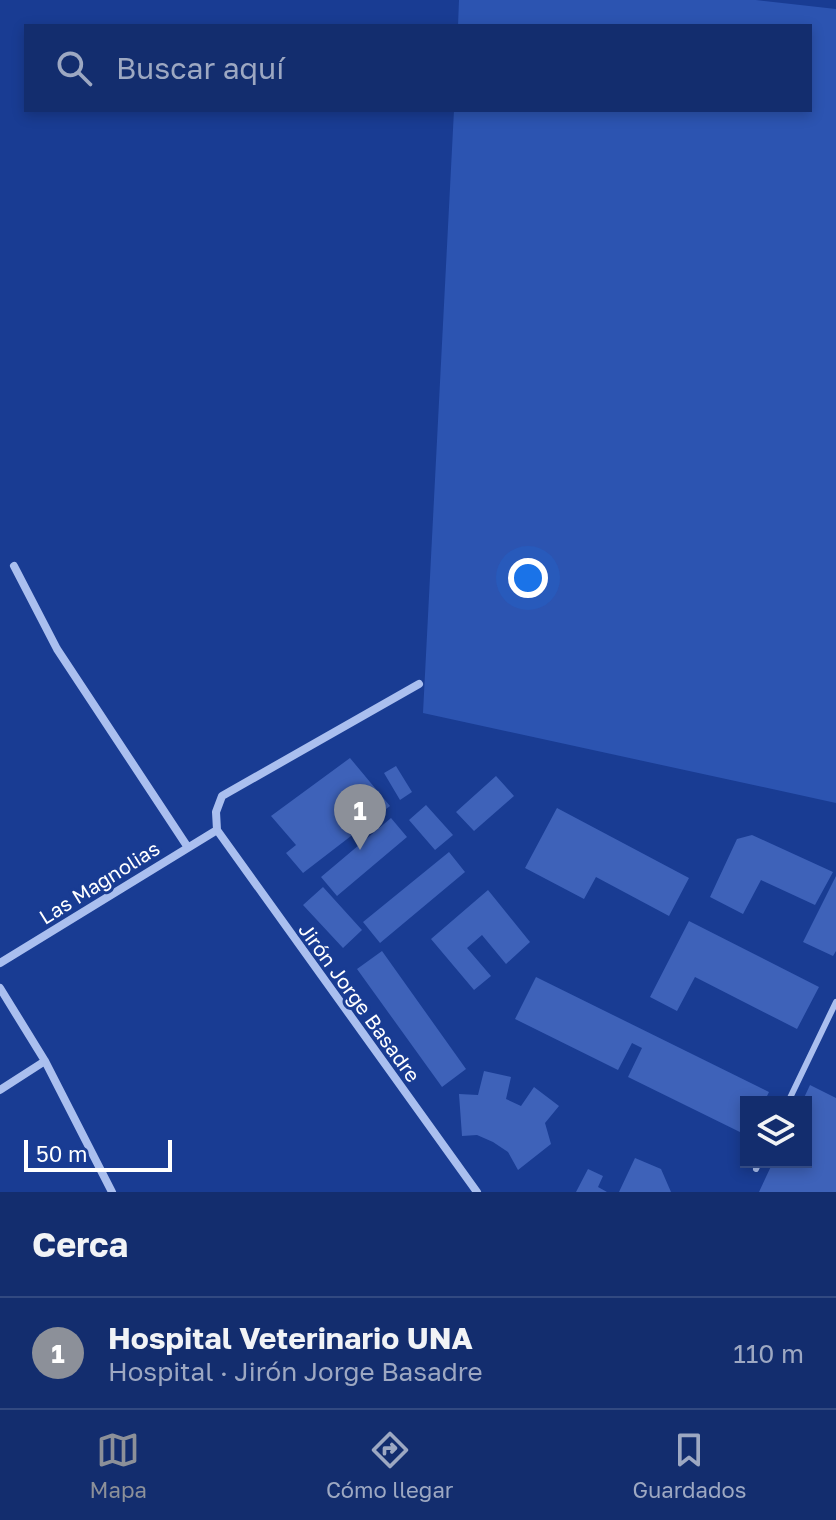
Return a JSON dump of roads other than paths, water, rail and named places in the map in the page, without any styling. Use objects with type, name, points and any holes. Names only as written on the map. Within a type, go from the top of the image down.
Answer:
[{"type":"street","points":[[14,566],[57,649],[187,846]]},
{"type":"street","points":[[217,830],[216,812],[222,796],[419,684]]},
{"type":"street","name":"Las Magnolias","points":[[0,963],[217,830]]},
{"type":"street","name":"Jirón Jorge Basadre","points":[[217,830],[477,1192]]},
{"type":"street","points":[[0,988],[45,1061],[112,1192]]},
{"type":"street","points":[[0,1090],[45,1061]]},
{"type":"lane","points":[[791,1096],[836,1002]]},
{"type":"place","name":"Hospital Veterinario UNA","points":[[360,850]]}]
